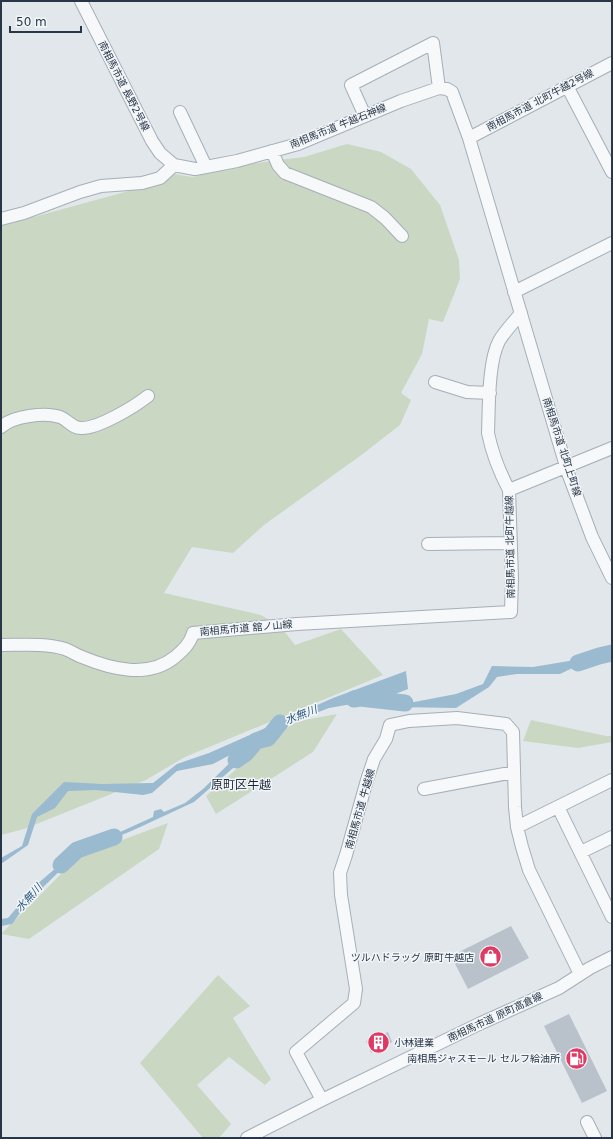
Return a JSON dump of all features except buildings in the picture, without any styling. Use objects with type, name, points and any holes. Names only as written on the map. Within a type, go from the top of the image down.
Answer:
[{"type":"street","name":"南相馬市道 長野2号線","points":[[81,1],[152,142],[160,153],[174,165]]},
{"type":"street","points":[[365,116],[351,86],[433,43],[439,88],[447,89],[452,92],[469,138],[520,313]]},
{"type":"street","name":"南相馬市道 北町牛越2号線","points":[[469,138],[612,63]]},
{"type":"street","points":[[567,86],[608,156],[612,172]]},
{"type":"street","name":"南相馬市道 牛越石神線","points":[[174,165],[195,169],[237,161],[272,151],[318,136],[402,101],[439,88]]},
{"type":"street","points":[[180,112],[206,167]]},
{"type":"street","points":[[272,151],[278,165],[285,173],[371,207],[385,218],[402,236]]},
{"type":"street","points":[[1,219],[24,213],[80,192],[101,186],[142,183],[160,178],[174,165]]},
{"type":"street","points":[[514,292],[612,243]]},
{"type":"street","name":"南相馬市道 北町牛越線","points":[[511,612],[512,578],[509,490],[489,442],[488,433],[492,371],[496,348],[500,339],[520,313]]},
{"type":"street","name":"南相馬市道 北町上町線","points":[[520,313],[566,466],[592,537],[612,578]]},
{"type":"street","points":[[435,382],[467,392],[490,393]]},
{"type":"street","points":[[1,427],[7,421],[40,414],[61,418],[72,426],[80,429],[93,427],[137,404],[148,396]]},
{"type":"street","points":[[509,490],[612,448]]},
{"type":"street","points":[[428,544],[510,543]]},
{"type":"street","name":"南相馬市道 舘ノ山線","points":[[1,645],[41,645],[65,649],[109,667],[127,670],[145,670],[161,666],[172,659],[184,649],[190,641],[192,633],[297,624],[511,612]]},
{"type":"street","name":"南相馬市道 牛越線","points":[[322,1100],[296,1052],[354,1003],[356,989],[342,902],[340,873],[374,759],[386,739],[390,725],[456,718],[506,724],[513,732],[517,827],[529,870],[580,974]]},
{"type":"street","points":[[424,789],[514,772]]},
{"type":"street","points":[[517,827],[612,780]]},
{"type":"street","points":[[558,807],[581,852],[607,895],[612,917]]},
{"type":"street","points":[[581,852],[612,837]]},
{"type":"street","name":"南相馬市道 原町高倉線","points":[[247,1138],[482,1023],[559,988],[580,974],[612,957]]},
{"type":"street","points":[[587,1122],[595,1138]]},
{"type":"green space","points":[[347,144],[381,152],[411,169],[440,205],[459,260],[460,279],[443,322],[429,319],[422,354],[401,393],[411,400],[400,425],[360,456],[264,525],[233,553],[192,547],[164,593],[261,615],[281,627],[295,645],[341,629],[383,675],[185,757],[146,780],[24,829],[1,835],[1,226],[154,184],[175,174],[192,177],[248,164],[304,157]]},
{"type":"green space","points":[[337,714],[313,752],[216,814],[206,796],[276,734],[299,721]]},
{"type":"green space","points":[[531,720],[612,736],[612,742],[578,748],[523,741]]},
{"type":"green space","points":[[168,823],[159,849],[29,939],[1,934],[79,856]]},
{"type":"green space","points":[[218,975],[250,1006],[233,1018],[271,1079],[265,1085],[229,1057],[197,1085],[231,1124],[219,1138],[203,1138],[140,1063]]},
{"type":"water","points":[[612,650],[612,655],[607,656],[608,651]]},
{"type":"water","points":[[608,651],[560,674],[517,674],[497,677],[489,687],[456,708],[394,707],[380,699],[329,708],[285,725],[278,729],[194,802],[76,855],[28,902],[12,924],[1,926],[1,919],[8,918],[36,885],[77,850],[153,817],[154,811],[161,809],[164,812],[185,803],[203,789],[243,750],[256,745],[270,734],[213,764],[177,771],[152,793],[143,795],[96,790],[68,791],[55,808],[37,817],[28,845],[1,864],[1,858],[22,846],[32,814],[64,782],[102,784],[153,783],[177,764],[209,753],[333,698],[406,671],[408,689],[385,698],[409,703],[456,694],[483,684],[492,666],[533,667],[575,660]]},
{"type":"waterway","name":"水無川","points":[[578,663],[612,653]]},
{"type":"waterway","name":"水無川","points":[[354,699],[360,698],[405,703]]},
{"type":"waterway","name":"水無川","points":[[236,760],[246,753],[256,741],[268,738],[280,723]]},
{"type":"waterway","name":"水無川","points":[[61,865],[77,850],[114,837]]},
{"type":"place","name":"ツルハドラッグ 原町牛越店","points":[[490,957]]},
{"type":"place","name":"小林建業","points":[[379,1042]]},
{"type":"place","name":"南相馬ジャスモール セルフ給油所","points":[[576,1058]]},
{"type":"district","name":"原町区牛越","points":[[241,785]]}]
